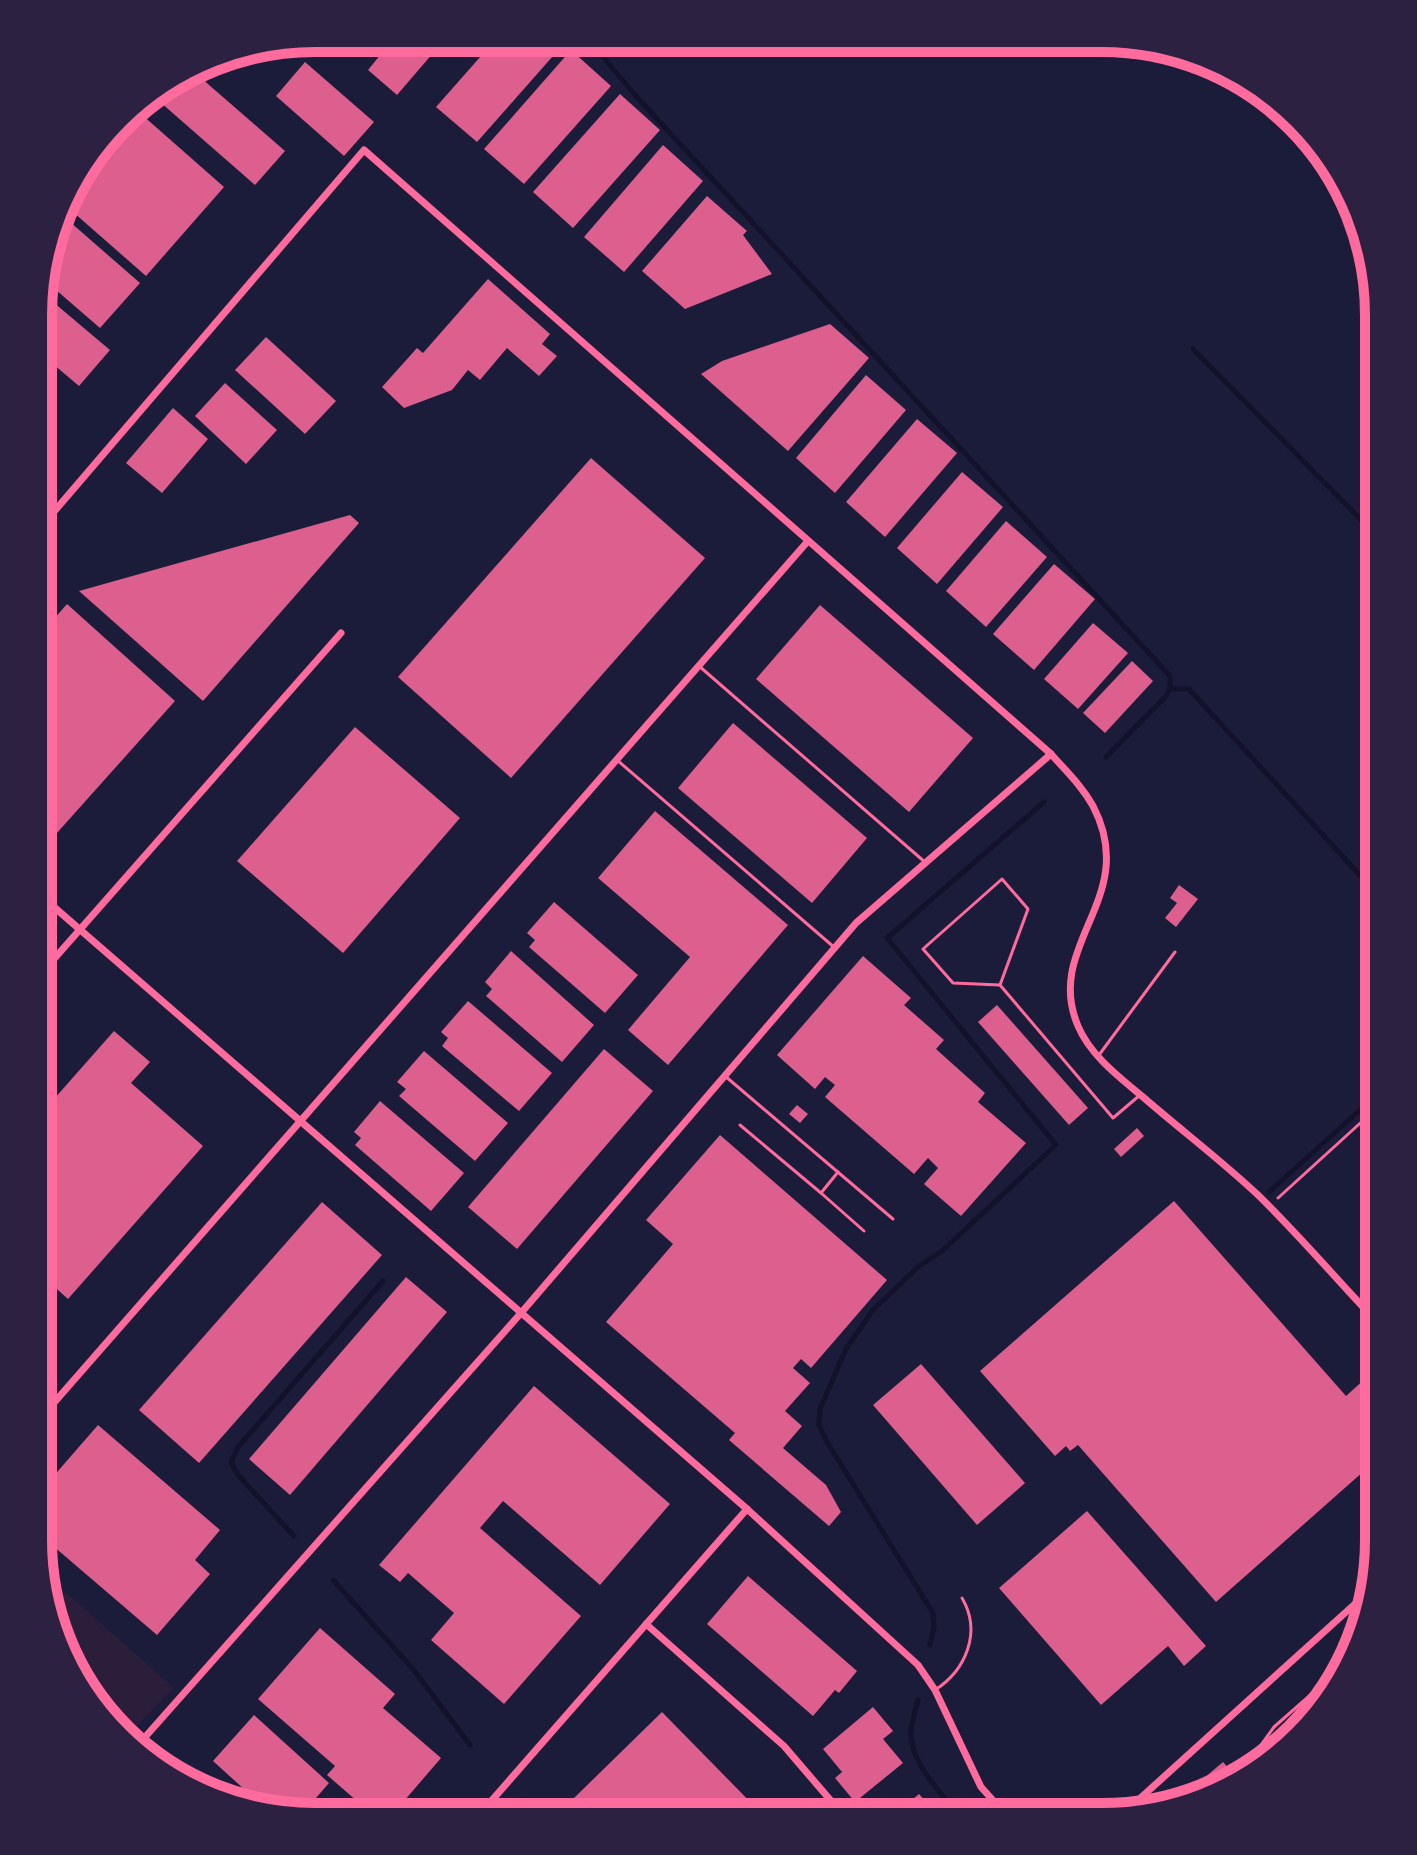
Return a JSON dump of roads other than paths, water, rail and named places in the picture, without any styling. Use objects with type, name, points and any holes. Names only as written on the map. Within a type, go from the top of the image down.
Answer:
[{"type":"street","points":[[52,514],[364,150],[1051,754],[1091,802],[1106,847],[1102,894],[1074,959],[1070,982],[1076,1022],[1084,1038],[1098,1056],[1140,1095],[1268,1207],[1364,1308]]},
{"type":"street","points":[[52,1405],[808,541]]},
{"type":"street","points":[[52,961],[341,633]]},
{"type":"street","points":[[143,1739],[521,1313],[856,923],[1051,754]]},
{"type":"street","points":[[52,905],[747,1509],[918,1665],[935,1690],[981,1787],[995,1803]]},
{"type":"street","points":[[489,1803],[747,1509]]},
{"type":"street","points":[[1137,1801],[1357,1602]]},
{"type":"street","points":[[646,1624],[784,1746],[833,1803]]},
{"type":"lane","points":[[699,666],[926,863]]},
{"type":"lane","points":[[617,760],[835,948]]},
{"type":"lane","points":[[1000,985],[1028,909],[1002,879],[923,949],[953,983],[1000,985],[1113,1118],[1140,1095]]},
{"type":"lane","points":[[1098,1056],[1175,952]]},
{"type":"lane","points":[[725,1076],[893,1219]]},
{"type":"lane","points":[[740,1125],[864,1231]]},
{"type":"lane","points":[[821,1193],[838,1172]]},
{"type":"lane","points":[[935,1690],[954,1676],[968,1652],[971,1625],[962,1598]]},
{"type":"lane","points":[[1254,1754],[1274,1727],[1321,1685]]},
{"type":"waterway","points":[[599,52],[635,95],[1170,676],[1170,689],[1166,696],[1106,757]]},
{"type":"waterway","points":[[1193,349],[1365,524]]},
{"type":"waterway","points":[[1170,689],[1189,689],[1365,880]]},
{"type":"waterway","points":[[930,1645],[933,1613],[827,1442],[819,1425],[820,1409],[846,1349],[873,1310],[1056,1145],[887,938],[1044,802]]},
{"type":"waterway","points":[[1269,1192],[1364,1106]]},
{"type":"waterway","points":[[294,1536],[238,1475],[231,1462],[238,1447],[383,1281]]},
{"type":"waterway","points":[[333,1580],[413,1669],[470,1745]]},
{"type":"waterway","points":[[918,1700],[911,1728],[913,1748],[930,1780],[949,1803]]},
{"type":"waterway","points":[[525,1800],[528,1803]]}]
